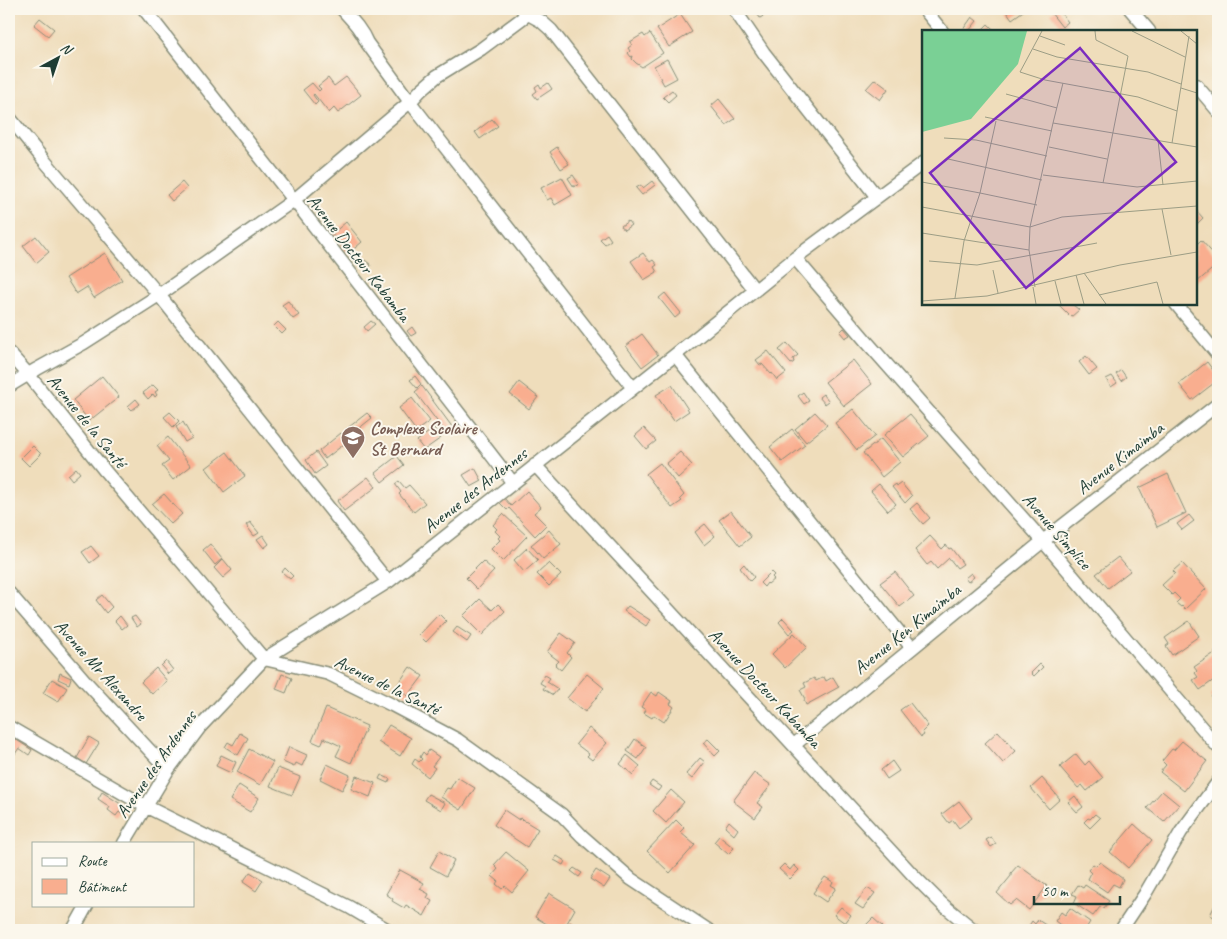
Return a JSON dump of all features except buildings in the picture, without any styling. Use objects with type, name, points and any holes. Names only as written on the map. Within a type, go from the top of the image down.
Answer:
[{"type":"street","points":[[144,9],[294,200],[410,102],[437,76],[481,49],[525,12],[540,20],[551,30],[755,290]]},
{"type":"street","points":[[342,9],[358,26],[367,43],[410,102],[633,388]]},
{"type":"street","points":[[734,9],[764,53],[877,197]]},
{"type":"street","points":[[924,9],[941,30]]},
{"type":"street","points":[[1130,9],[1148,30]]},
{"type":"street","points":[[1197,86],[1218,110]]},
{"type":"street","points":[[9,117],[160,295],[388,582]]},
{"type":"street","name":"Avenue des Ardennes","points":[[125,842],[168,770],[200,727],[264,659],[388,582],[795,258],[922,164]]},
{"type":"street","name":"Avenue Docteur Kabamba","points":[[9,386],[84,344],[160,295],[294,200],[513,483]]},
{"type":"street","name":"Avenue Simplice","points":[[795,258],[1043,541],[1218,747]]},
{"type":"street","points":[[1177,305],[1218,355]]},
{"type":"street","name":"Avenue de la Santé","points":[[9,353],[105,471],[264,659],[329,674],[458,740],[561,814],[582,836],[631,879],[708,930]]},
{"type":"street","points":[[675,355],[912,648]]},
{"type":"street","name":"Avenue Kimaimba","points":[[1043,541],[1218,404]]},
{"type":"street","name":"Avenue Docteur Kabamba","points":[[535,465],[913,875],[942,904],[974,930]]},
{"type":"street","name":"Avenue Ken Kimaimba","points":[[794,745],[1043,541]]},
{"type":"street","name":"Avenue Mr Alexandre","points":[[9,593],[85,681],[168,770]]},
{"type":"street","points":[[9,728],[145,806],[349,907],[388,930]]},
{"type":"street","points":[[1121,930],[1145,894],[1181,832],[1218,782]]},
{"type":"street","points":[[73,930],[86,906]]},
{"type":"place","name":"Complexe Scolaire St Bernard","points":[[353,459]]}]
